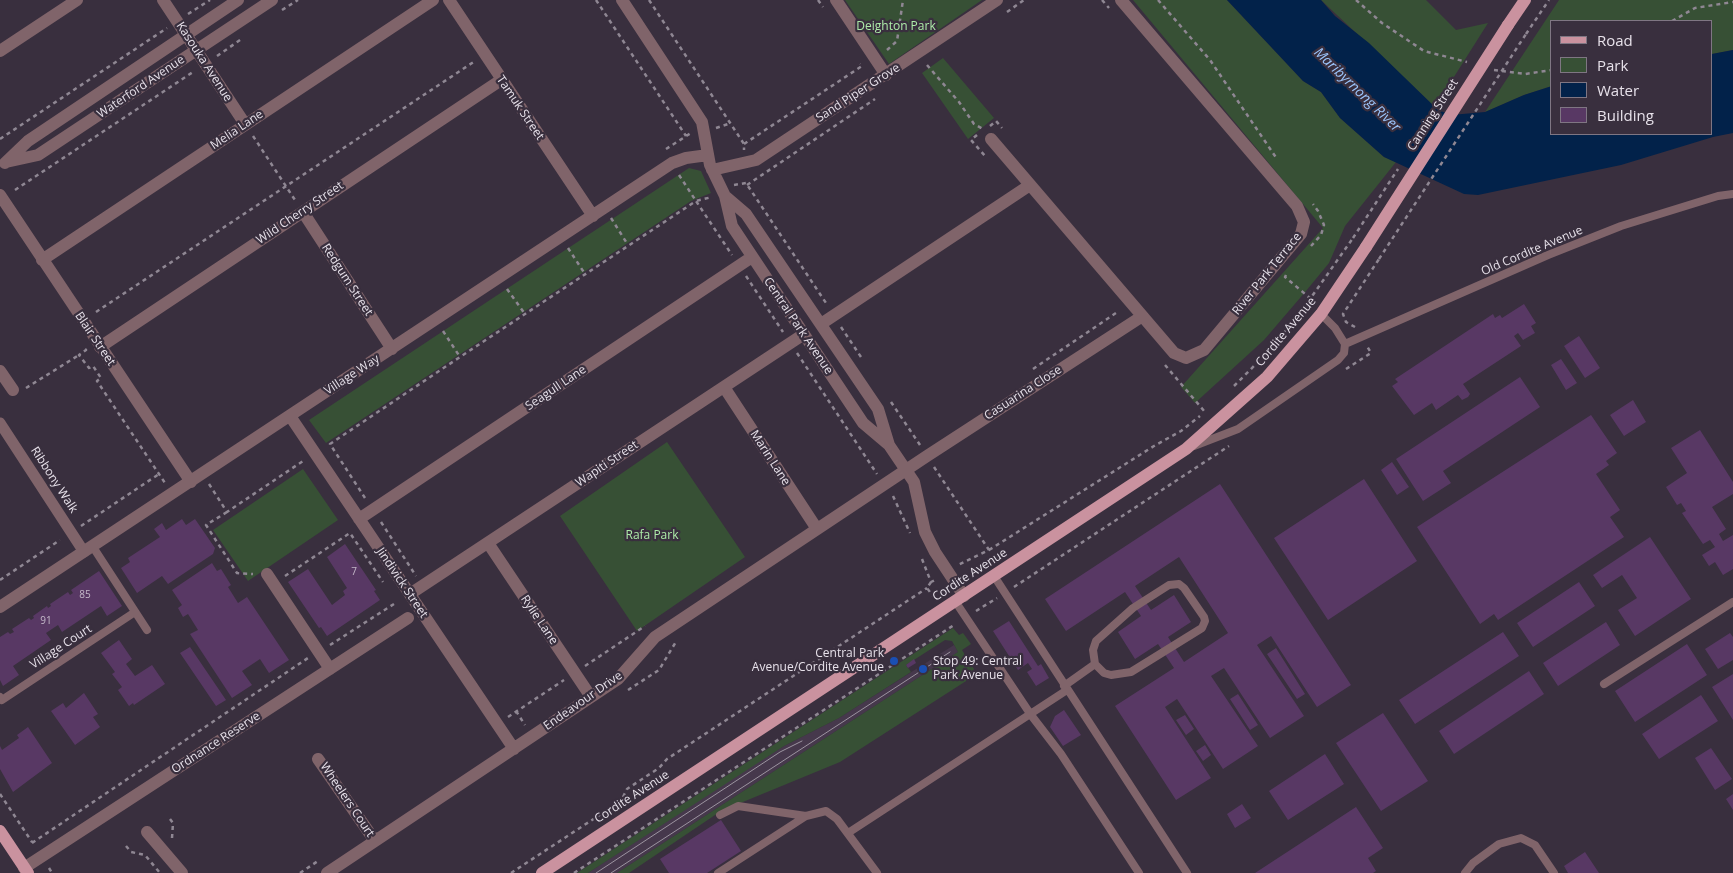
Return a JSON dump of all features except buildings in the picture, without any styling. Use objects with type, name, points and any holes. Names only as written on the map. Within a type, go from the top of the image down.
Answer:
[{"type":"main road","name":"Canning Street","points":[[1366,247],[1524,0]]},
{"type":"main road","name":"Cordite Avenue","points":[[542,873],[1186,449],[1267,377],[1321,314],[1366,247]]},
{"type":"main road","points":[[0,832],[26,870]]},
{"type":"street","points":[[0,51],[77,0]]},
{"type":"street","name":"Kasouka Avenue","points":[[163,0],[245,124]]},
{"type":"street","name":"Waterford Avenue","points":[[3,164],[28,140],[238,0]]},
{"type":"street","name":"Waterford Avenue","points":[[3,164],[38,155],[272,0]]},
{"type":"street","name":"Melia Lane","points":[[42,260],[433,0]]},
{"type":"street","name":"Tamuk Street","points":[[449,0],[593,216]]},
{"type":"street","name":"Central Park Avenue","points":[[622,0],[696,112],[704,131],[712,170],[724,196],[732,226],[864,423],[889,445],[914,482],[925,532],[960,598]]},
{"type":"street","points":[[836,0],[886,75]]},
{"type":"street","name":"Sand Piper Grove","points":[[712,170],[756,160],[997,0]]},
{"type":"street","name":"River Park Terrace","points":[[988,134],[1136,321],[1174,353],[1186,358],[1199,354],[1301,234],[1304,222],[1297,206],[1121,0]]},
{"type":"street","name":"Wild Cherry Street","points":[[100,347],[501,80]]},
{"type":"street","name":"Village Way","points":[[0,607],[672,163],[686,158],[708,155]]},
{"type":"street","points":[[821,324],[1030,185]]},
{"type":"street","name":"Blair Street","points":[[0,195],[191,482]]},
{"type":"street","name":"Central Park Avenue","points":[[724,196],[746,214],[878,409],[889,445]]},
{"type":"street","name":"Redgum Street","points":[[302,212],[392,349]]},
{"type":"street","name":"Seagull Lane","points":[[359,519],[752,257]]},
{"type":"street","name":"Casuarina Close","points":[[906,470],[1136,321]]},
{"type":"street","name":"Wapiti Street","points":[[410,594],[804,334]]},
{"type":"street","points":[[0,370],[13,390]]},
{"type":"street","name":"Marin Lane","points":[[724,387],[817,529]]},
{"type":"street","name":"Jindivick Street","points":[[290,416],[514,749]]},
{"type":"street","name":"Ribbony Walk","points":[[0,423],[88,549]]},
{"type":"street","name":"Endeavour Drive","points":[[327,873],[591,698],[618,679],[655,638],[906,470]]},
{"type":"street","name":"Rylie Lane","points":[[488,543],[591,698]]},
{"type":"street","points":[[267,574],[330,669]]},
{"type":"street","name":"Ordnance Reserve","points":[[26,870],[41,857],[408,618]]},
{"type":"street","name":"Wheelers Court","points":[[318,759],[375,841]]},
{"type":"street","points":[[147,832],[182,873]]},
{"type":"lane","name":"Old Cordite Avenue","points":[[1345,344],[1548,255],[1621,226],[1718,196],[1733,194]]},
{"type":"lane","points":[[1186,449],[1238,429],[1338,360],[1344,352],[1345,344],[1335,328],[1321,314]]},
{"type":"lane","points":[[88,549],[147,630]]},
{"type":"lane","points":[[994,576],[1187,873]]},
{"type":"lane","points":[[1179,584],[1184,588],[1204,617],[1205,621],[1202,628],[1131,672],[1111,675],[1104,673],[1095,664],[1093,650],[1096,641],[1134,608],[1169,585],[1179,584]]},
{"type":"lane","points":[[960,598],[1030,715],[1061,754],[1139,873]]},
{"type":"lane","points":[[1604,684],[1733,602]]},
{"type":"lane","name":"Village Court","points":[[0,697],[2,700],[135,612]]},
{"type":"lane","points":[[848,832],[1030,715],[1095,664]]},
{"type":"lane","points":[[720,815],[738,806],[806,816]]},
{"type":"lane","points":[[718,873],[806,816],[826,811],[837,819],[848,832],[877,873]]},
{"type":"lane","points":[[1465,873],[1473,863],[1499,844],[1521,838],[1535,845],[1554,873]]},
{"type":"path","points":[[0,139],[210,0]]},
{"type":"path","points":[[274,16],[298,0]]},
{"type":"path","points":[[596,0],[686,136]]},
{"type":"path","points":[[649,0],[744,144],[743,164]]},
{"type":"path","points":[[818,0],[824,8]]},
{"type":"path","points":[[886,50],[897,41],[903,0]]},
{"type":"path","points":[[1356,0],[1382,23],[1424,51],[1468,63]]},
{"type":"path","points":[[1380,259],[1549,0]]},
{"type":"path","points":[[1674,20],[1695,8],[1733,2]]},
{"type":"path","points":[[15,190],[244,37]]},
{"type":"path","points":[[96,312],[485,55]]},
{"type":"path","points":[[744,144],[862,66],[856,58]]},
{"type":"path","points":[[927,65],[959,102],[974,124],[988,134]]},
{"type":"path","points":[[1485,67],[1517,74],[1550,70]]},
{"type":"path","points":[[245,124],[302,212]]},
{"type":"path","points":[[561,237],[585,274]]},
{"type":"path","points":[[1230,389],[1263,358],[1296,319],[1353,238]]},
{"type":"path","points":[[500,277],[525,314]]},
{"type":"path","points":[[826,303],[834,298]]},
{"type":"path","points":[[1113,304],[1136,321]]},
{"type":"path","points":[[436,320],[460,357]]},
{"type":"path","points":[[13,390],[22,390],[79,355],[86,350],[81,342]]},
{"type":"path","points":[[79,355],[89,368],[93,366],[101,378],[97,381],[173,494]]},
{"type":"path","points":[[1162,361],[1205,412]]},
{"type":"path","points":[[989,550],[1181,431],[1211,407]]},
{"type":"path","points":[[227,512],[206,526],[237,573],[267,574]]},
{"type":"path","points":[[280,580],[350,533],[386,586]]},
{"type":"path","points":[[511,873],[621,801],[627,788],[660,768],[667,759],[927,588]]},
{"type":"path","points":[[391,594],[408,618]]},
{"type":"path","points":[[32,843],[397,602]]},
{"type":"path","points":[[574,873],[954,625]]},
{"type":"path","points":[[627,690],[659,670],[678,638]]},
{"type":"path","points":[[516,711],[533,737]]},
{"type":"path","points":[[0,794],[52,873]]},
{"type":"path","points":[[126,846],[131,852],[145,855],[160,873]]},
{"type":"shaded area","points":[[954,645],[958,652],[617,873],[588,873],[752,765],[784,746],[839,718]]},
{"type":"green space","name":"Deighton Park","points":[[845,0],[982,0],[889,64]]},
{"type":"green space","points":[[1133,0],[1227,0],[1303,81],[1321,92],[1340,118],[1384,157],[1396,162],[1345,226],[1329,263],[1306,291],[1264,340],[1195,403],[1181,387],[1323,228]]},
{"type":"green space","points":[[1321,0],[1426,0],[1456,30],[1488,23],[1435,107]]},
{"type":"green space","points":[[1559,0],[1733,0],[1733,50],[1713,54],[1713,20],[1550,20],[1550,87],[1524,95],[1485,112]]},
{"type":"green space","points":[[943,58],[994,118],[968,139],[922,73]]},
{"type":"green space","points":[[689,168],[701,171],[711,193],[691,201],[326,443],[309,420]]},
{"type":"green space","name":"Rafa Park","points":[[667,442],[745,557],[637,631],[560,516]]},
{"type":"green space","points":[[303,469],[338,520],[248,581],[213,530]]},
{"type":"green space","points":[[953,628],[959,635],[963,633],[971,644],[962,650],[977,674],[840,762],[721,811],[629,873],[617,873],[958,652],[952,641],[945,640],[906,665],[911,672],[839,718],[784,746],[588,873],[577,873]]},
{"type":"water","name":"Maribyrnong River","points":[[1227,0],[1321,0],[1335,16],[1369,43],[1438,110],[1451,115],[1485,112],[1524,95],[1550,87],[1550,135],[1713,135],[1713,54],[1733,50],[1733,133],[1713,137],[1621,165],[1478,195],[1464,194],[1384,157],[1340,118],[1321,92],[1303,81]]},
{"type":"tram line","points":[[611,873],[950,652]]},
{"type":"tram line","points":[[596,873],[780,752],[802,741]]},
{"type":"place","name":"Central Park Avenue/Cordite Avenue","points":[[894,661]]},
{"type":"place","name":"Stop 49: Central Park Avenue","points":[[923,669]]}]
